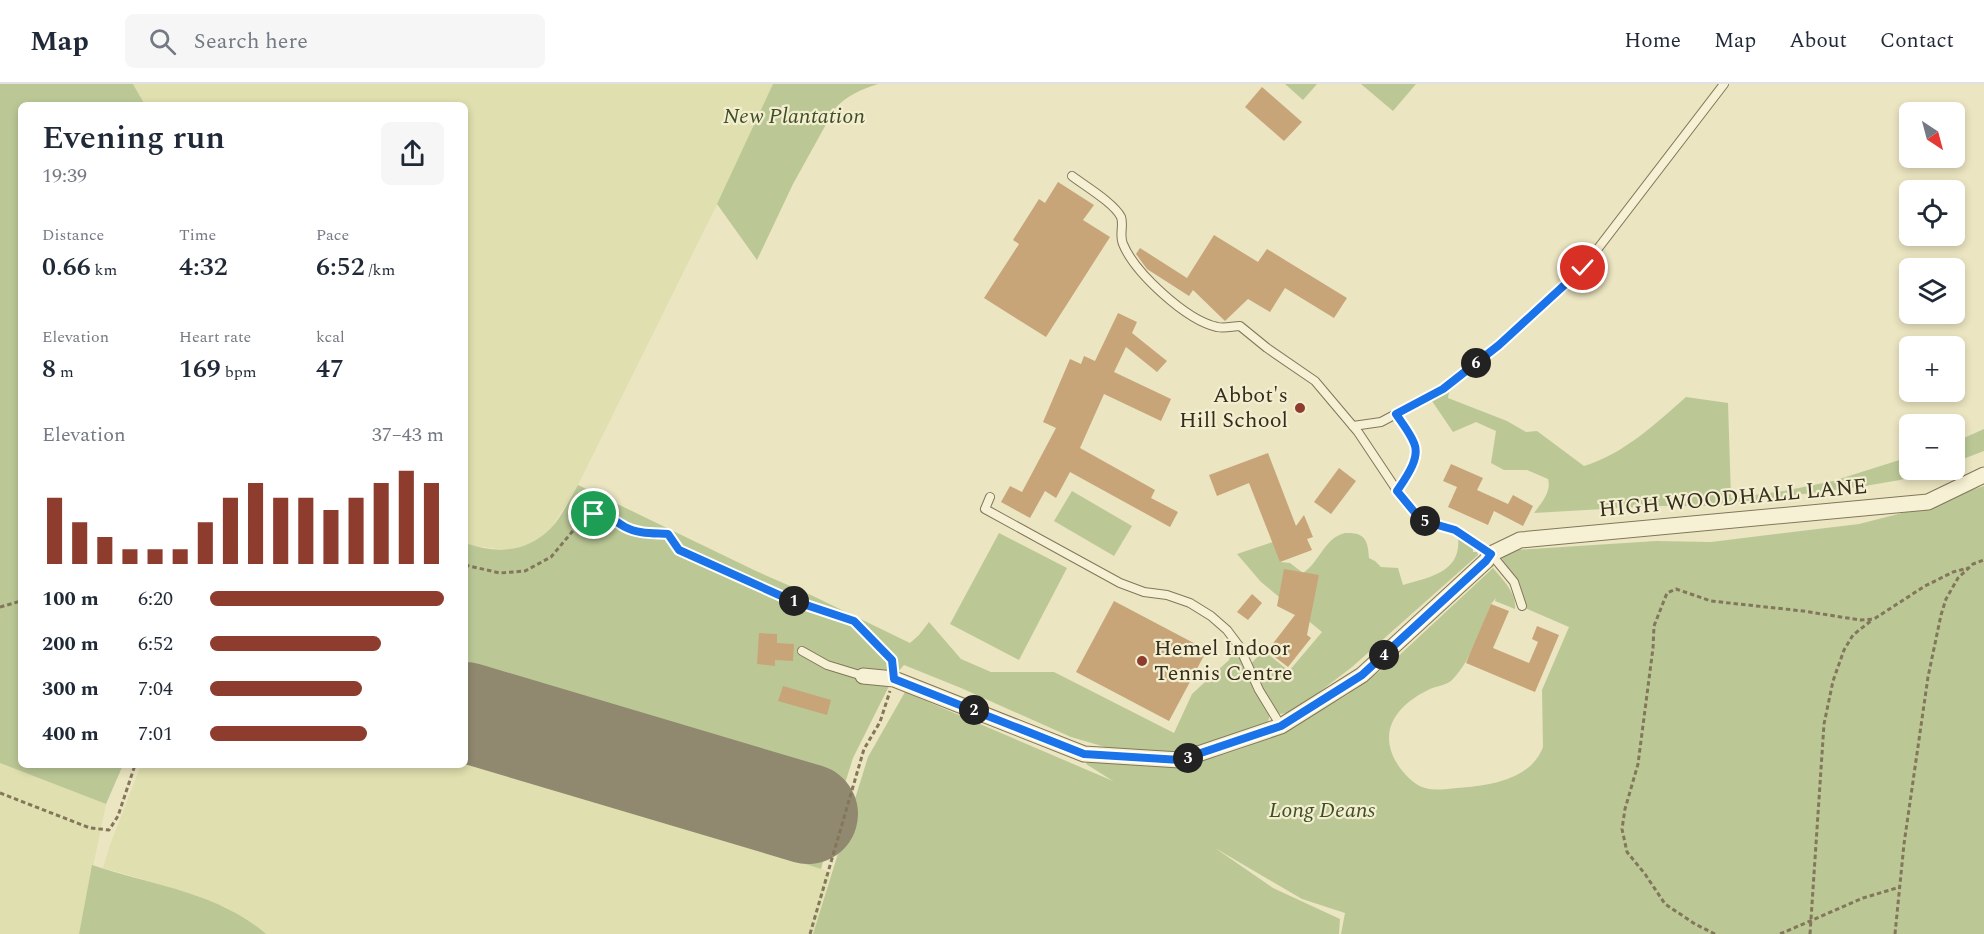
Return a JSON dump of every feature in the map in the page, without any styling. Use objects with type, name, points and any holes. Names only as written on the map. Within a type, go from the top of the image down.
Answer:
[{"type":"street","name":"HIGH WOODHALL LANE","points":[[863,676],[894,679],[1084,754],[1180,760],[1281,726],[1362,675],[1489,557],[1520,540],[1928,502],[1984,475]]},
{"type":"lane","points":[[1353,426],[1381,422],[1443,389],[1499,345],[1583,268],[1724,84]]},
{"type":"lane","points":[[1072,176],[1110,204],[1120,215],[1121,240],[1129,255],[1166,297],[1193,317],[1208,324],[1223,328],[1240,326],[1315,381],[1353,426],[1397,491],[1416,514],[1427,522],[1455,530],[1489,557],[1514,582],[1522,606]]},
{"type":"lane","points":[[1396,414],[1415,445],[1409,474],[1397,491]]},
{"type":"lane","points":[[990,497],[985,509],[1093,569],[1120,583],[1190,603],[1211,616],[1227,630],[1239,646],[1259,690],[1281,726]]},
{"type":"lane","points":[[802,651],[827,665],[863,676]]},
{"type":"path","points":[[468,566],[500,573],[525,571],[551,557],[582,520],[594,514],[609,516],[626,528],[644,533],[668,534],[679,550],[788,599],[854,621],[892,660],[894,679],[880,722],[864,750],[810,934]]},
{"type":"path","points":[[1810,934],[1824,724],[1833,681],[1844,650],[1853,635],[1874,619],[1926,586],[1984,560]]},
{"type":"path","points":[[1895,934],[1928,677],[1946,599],[1968,567]]},
{"type":"path","points":[[1715,934],[1665,904],[1627,852],[1622,829],[1625,809],[1638,764],[1654,626],[1667,593],[1676,589],[1711,601],[1860,620],[1874,619]]},
{"type":"path","points":[[0,607],[18,602]]},
{"type":"path","points":[[0,793],[90,828],[109,830],[118,816],[134,768]]},
{"type":"path","points":[[1780,934],[1863,898],[1900,887]]},
{"type":"green space","points":[[0,84],[133,84],[143,102],[18,102],[18,768],[122,768],[106,804],[0,763]]},
{"type":"green space","points":[[133,84],[773,84],[739,160],[578,485],[552,527],[537,540],[519,549],[509,550],[468,544],[468,102],[143,102]]},
{"type":"green space","name":"New Plantation","points":[[773,84],[878,84],[854,94],[834,110],[793,184],[757,260],[717,204]]},
{"type":"green space","points":[[1285,84],[1317,84],[1303,100]]},
{"type":"green space","points":[[1361,84],[1416,84],[1393,111]]},
{"type":"green space","points":[[1449,392],[1448,398],[1507,421],[1526,432],[1537,431],[1584,466],[1626,446],[1686,397],[1728,403],[1731,498],[1784,491],[1833,481],[1899,460],[1900,480],[1709,506],[1655,506],[1534,513],[1547,493],[1548,479],[1527,470],[1504,470],[1491,463],[1496,431],[1476,422],[1453,432],[1430,398],[1438,393]]},
{"type":"green space","points":[[1984,429],[1984,451],[1965,458],[1965,438]]},
{"type":"green space","points":[[578,485],[910,643],[929,622],[961,659],[991,672],[1054,672],[1174,733],[1192,694],[1229,660],[1231,651],[1237,646],[1255,690],[1270,714],[1268,722],[1264,726],[1184,753],[1122,752],[1071,737],[904,665],[894,676],[853,758],[821,869],[468,759],[468,544],[500,550],[521,547],[551,528]]},
{"type":"green space","name":"Long Deans","points":[[1984,486],[1984,934],[1341,934],[1345,913],[1302,899],[1215,848],[1273,888],[1340,919],[1339,934],[813,934],[868,757],[905,692],[1113,781],[1086,764],[1091,757],[1178,764],[1205,760],[1287,730],[1347,695],[1391,663],[1493,568],[1514,597],[1515,609],[1495,601],[1496,598],[1491,604],[1465,664],[1451,681],[1430,689],[1407,703],[1393,721],[1389,743],[1400,768],[1411,780],[1425,788],[1437,790],[1495,783],[1519,774],[1529,767],[1543,747],[1542,690],[1569,627],[1525,608],[1520,586],[1500,556],[1500,551],[1656,541],[1711,542],[1859,524],[1914,510]]},
{"type":"green space","points":[[1072,491],[1132,526],[1114,556],[1054,521]]},
{"type":"green space","points":[[999,533],[1067,568],[1019,660],[950,624]]},
{"type":"green space","points":[[1345,533],[1357,534],[1364,538],[1368,546],[1369,558],[1381,567],[1398,568],[1403,585],[1433,576],[1449,565],[1458,549],[1458,537],[1473,546],[1473,552],[1477,552],[1478,555],[1352,667],[1293,712],[1280,714],[1266,698],[1251,664],[1263,650],[1289,671],[1322,632],[1261,582],[1237,554],[1279,540],[1280,562],[1290,563],[1303,573],[1332,540]]},
{"type":"green space","points":[[468,759],[831,872],[813,934],[266,934],[225,907],[103,868],[140,768],[468,768]]},
{"type":"green space","points":[[0,763],[106,804],[79,934],[0,934]]},
{"type":"green space","points":[[92,865],[205,899],[227,908],[266,934],[79,934]]},
{"type":"building","points":[[1262,87],[1302,122],[1284,141],[1245,107]]},
{"type":"building","points":[[1058,182],[1094,205],[1083,220],[1110,237],[1046,337],[984,298],[1019,244],[1013,240],[1039,199],[1045,203]]},
{"type":"building","points":[[1214,235],[1258,262],[1267,249],[1347,298],[1334,318],[1285,288],[1270,312],[1248,299],[1225,321],[1193,290],[1189,296],[1147,269],[1136,254],[1140,248],[1187,278]]},
{"type":"building","points":[[1118,313],[1137,322],[1132,333],[1167,361],[1157,372],[1126,347],[1114,372],[1171,399],[1161,421],[1104,394],[1080,448],[1155,490],[1151,498],[1178,512],[1170,527],[1070,472],[1056,498],[1045,491],[1030,518],[1001,502],[1010,486],[1022,492],[1056,428],[1043,422],[1070,359],[1081,364],[1084,356],[1095,361]]},
{"type":"building","points":[[1268,453],[1296,526],[1304,515],[1313,537],[1307,539],[1312,550],[1280,562],[1249,483],[1217,496],[1209,475]]},
{"type":"building","points":[[1451,464],[1483,478],[1477,490],[1508,504],[1513,495],[1533,506],[1523,526],[1494,511],[1488,525],[1448,507],[1457,487],[1443,481]]},
{"type":"building","points":[[1339,468],[1356,481],[1331,514],[1314,502]]},
{"type":"building","points":[[1284,569],[1319,575],[1307,635],[1311,638],[1288,667],[1267,651],[1295,615],[1277,606]]},
{"type":"building","points":[[1252,594],[1262,603],[1248,620],[1237,612]]},
{"type":"building","name":"Hemel Indoor Tennis Centre","points":[[1114,601],[1207,650],[1169,721],[1076,672]]},
{"type":"building","points":[[1491,604],[1509,611],[1493,648],[1529,663],[1538,642],[1532,639],[1537,626],[1559,635],[1535,692],[1466,663]]},
{"type":"building","points":[[759,633],[777,634],[777,643],[794,644],[793,661],[775,660],[775,666],[757,664]]},
{"type":"building","points":[[783,686],[831,700],[827,715],[778,701]]},
{"type":"runway","points":[[468,713],[808,814]]},
{"type":"place","name":"Abbot's Hill School","points":[[1300,408]]},
{"type":"place","name":"Hemel Indoor Tennis Centre","points":[[1142,661]]},
{"type":"route","points":[[594,514],[609,516],[626,528],[644,533],[668,534],[679,550],[788,599],[854,621],[892,660],[894,679],[1084,754],[1180,760],[1281,726],[1362,675],[1486,561],[1491,554],[1455,530],[1427,522],[1416,514],[1397,491],[1409,474],[1415,445],[1396,414],[1443,389],[1499,345],[1583,268]]}]
